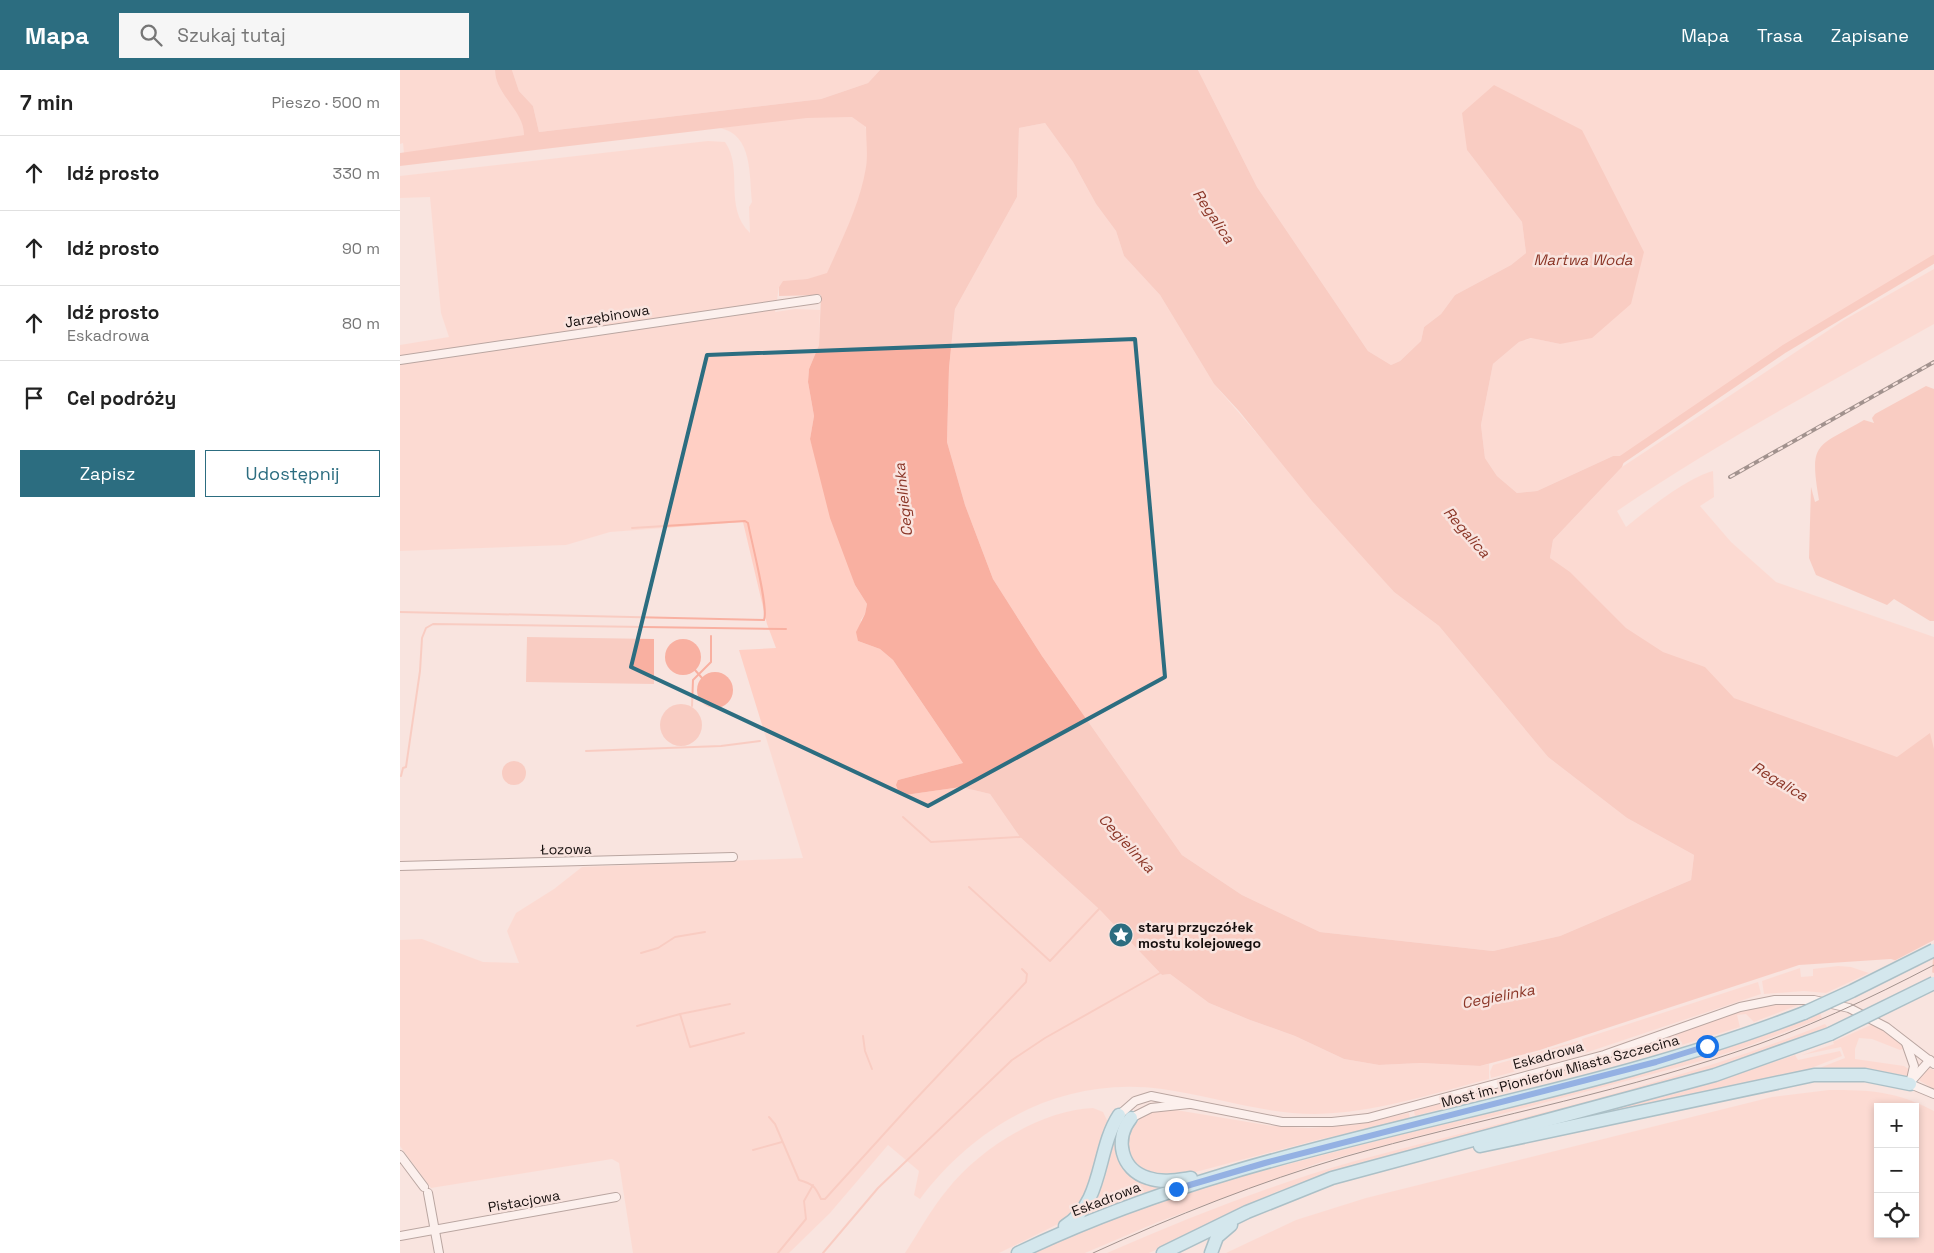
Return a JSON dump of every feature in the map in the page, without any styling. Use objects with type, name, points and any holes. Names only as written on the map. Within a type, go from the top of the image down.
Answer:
[{"type":"main road","name":"Most im. Pionierów Miasta Szczecina","points":[[1265,1163],[1656,1062],[1739,1037],[1804,1013],[1852,992],[1934,950]]},
{"type":"main road","points":[[1163,1253],[1247,1212],[1310,1185],[1715,1075],[1830,1034],[1934,983]]},
{"type":"main road","points":[[1403,1159],[1560,1130],[1814,1076],[1865,1075],[1910,1084]]},
{"type":"main road","points":[[1125,1117],[1122,1136],[1124,1158],[1132,1169],[1146,1178],[1176,1180],[1265,1163]]},
{"type":"main road","points":[[1039,1242],[1068,1224],[1085,1206],[1094,1188],[1109,1136],[1125,1117]]},
{"type":"main road","name":"Eskadrowa","points":[[1018,1253],[1039,1242],[1141,1200],[1265,1163]]},
{"type":"main road","points":[[1211,1253],[1220,1235],[1247,1212]]},
{"type":"street","name":"Jarzębinowa","points":[[400,360],[817,299]]},
{"type":"street","name":"Łozowa","points":[[400,866],[732,857]]},
{"type":"street","name":"Eskadrowa","points":[[1125,1117],[1135,1101],[1151,1096],[1173,1098],[1189,1104],[1282,1122],[1332,1122],[1368,1118],[1604,1055],[1740,1007],[1775,1000],[1808,999],[1844,1006],[1870,1018],[1903,1039],[1932,1062],[1910,1084]]},
{"type":"street","points":[[1903,1039],[1910,1051],[1914,1066],[1910,1084],[1934,1094]]},
{"type":"street","name":"Eskadrowa","points":[[1125,1117],[1151,1108],[1189,1104]]},
{"type":"street","points":[[400,1155],[426,1190],[436,1230],[439,1253]]},
{"type":"street","name":"Pistacjowa","points":[[400,1236],[616,1196]]},
{"type":"highlighted area","points":[[1135,339],[1165,677],[928,806],[631,667],[707,355]]},
{"type":"shaded area","points":[[400,70],[495,70],[496,79],[504,95],[520,118],[525,135],[404,153],[403,143],[400,144]]},
{"type":"shaded area","points":[[512,70],[880,70],[868,83],[821,99],[539,132],[533,106],[519,91]]},
{"type":"shaded area","points":[[1198,70],[1934,70],[1934,259],[1784,349],[1626,456],[1613,456],[1537,491],[1517,493],[1497,476],[1485,458],[1481,425],[1493,364],[1519,342],[1532,338],[1560,344],[1631,304],[1467,150],[1522,222],[1526,253],[1511,265],[1455,295],[1441,314],[1424,327],[1421,341],[1400,361],[1391,365],[1368,351],[1257,187]]},
{"type":"shaded area","points":[[853,111],[863,122],[866,129],[868,148],[863,185],[857,204],[827,274],[783,282],[779,287],[775,312],[795,309],[820,310],[819,345],[809,369],[808,382],[814,416],[810,439],[855,585],[867,604],[865,614],[861,620],[858,641],[880,649],[893,660],[963,763],[898,780],[905,795],[961,787],[990,794],[1020,837],[1099,909],[1162,975],[1170,974],[1209,1003],[1295,1036],[1344,1059],[1379,1065],[1421,1063],[1480,1066],[1489,1064],[1489,1079],[1381,1106],[1337,1113],[1315,1114],[1257,1108],[1162,1089],[1126,1087],[1091,1090],[1058,1098],[1026,1110],[996,1127],[968,1148],[943,1172],[920,1199],[914,1195],[919,1171],[888,1145],[830,1213],[789,1253],[633,1253],[619,1163],[612,1159],[431,1188],[400,1146],[400,940],[422,939],[483,962],[519,963],[507,931],[516,913],[554,889],[582,867],[803,858],[739,650],[776,648],[767,624],[743,522],[610,532],[566,545],[400,551],[400,345],[449,337],[441,313],[430,197],[400,198],[400,176],[708,141],[725,142],[733,164],[737,212],[742,223],[750,233],[749,207],[752,202],[749,169],[744,147],[731,132],[720,128]]},
{"type":"shaded area","points":[[1045,123],[1073,162],[1096,204],[1116,231],[1124,256],[1160,295],[1214,384],[1394,592],[1439,626],[1548,757],[1627,818],[1694,855],[1691,880],[1560,936],[1493,951],[1320,932],[1242,895],[1182,855],[1042,656],[993,579],[965,505],[947,442],[949,368],[955,309],[1017,197],[1019,128]]},
{"type":"shaded area","points":[[1934,269],[1934,324],[1734,437],[1617,511],[1626,527],[1680,487],[1713,471],[1714,497],[1700,506],[1731,542],[1776,582],[1934,637],[1934,780],[1890,768],[1649,660],[1550,558],[1553,540],[1622,467],[1844,320]]},
{"type":"shaded area","points":[[1838,966],[1851,967],[1869,973],[1826,993],[1804,991],[1764,994],[1762,981],[1800,968],[1801,977],[1813,976],[1813,969]]},
{"type":"shaded area","points":[[1758,982],[1761,994],[1585,1053],[1582,1039]]},
{"type":"shaded area","points":[[1803,1003],[1754,1022],[1746,1014],[1737,1015],[1740,1027],[1672,1048],[1415,1116],[1414,1111],[1609,1058],[1728,1016],[1753,1009]]},
{"type":"shaded area","points":[[1820,1013],[1822,1018],[1740,1049],[1694,1063],[1321,1162],[1158,1222],[1085,1253],[1034,1253],[1100,1222],[1194,1189],[1696,1057]]},
{"type":"shaded area","points":[[1825,1024],[1828,1028],[1678,1081],[1329,1173],[1276,1192],[1149,1253],[1107,1253],[1229,1203],[1323,1170],[1651,1083],[1768,1046]]},
{"type":"shaded area","points":[[1873,1024],[1901,1043],[1903,1049],[1900,1050],[1872,1039],[1859,1038],[1855,1049],[1855,1059],[1904,1066],[1910,1070],[1908,1076],[1904,1078],[1809,1072],[1845,1058],[1841,1047],[1802,1055],[1834,1044],[1833,1042]]},
{"type":"shaded area","points":[[1578,1041],[1583,1053],[1491,1078],[1490,1072],[1493,1065]]},
{"type":"shaded area","points":[[1840,1051],[1842,1056],[1801,1072],[1539,1129],[1682,1092],[1795,1055],[1798,1060]]},
{"type":"shaded area","points":[[1928,1068],[1934,1070],[1934,1089],[1920,1081],[1920,1075]]},
{"type":"shaded area","points":[[1829,1090],[1857,1090],[1883,1093],[1917,1103],[1874,1103],[1874,1238],[1919,1238],[1919,1104],[1934,1111],[1934,1253],[1226,1253],[1296,1220],[1366,1198],[1772,1097]]},
{"type":"shaded area","points":[[1093,1108],[1103,1112],[1108,1122],[1082,1204],[1064,1221],[999,1253],[905,1253],[941,1197],[976,1160],[1012,1134],[1032,1124],[1073,1110]]},
{"type":"shaded area","points":[[1170,1109],[1272,1126],[1309,1128],[1355,1125],[1409,1113],[1410,1120],[1317,1140],[1188,1174],[1173,1176],[1141,1172],[1125,1152],[1133,1124],[1148,1112]]},
{"type":"shaded area","points":[[1119,1121],[1121,1157],[1165,1186],[1082,1218]]},
{"type":"water","points":[[495,70],[512,70],[519,91],[533,106],[539,132],[821,99],[868,83],[880,70],[1198,70],[1257,187],[1368,351],[1391,365],[1400,361],[1421,341],[1424,327],[1441,314],[1455,295],[1511,265],[1526,253],[1522,222],[1467,150],[1462,113],[1494,85],[1582,130],[1644,252],[1631,304],[1592,338],[1560,344],[1531,338],[1519,342],[1493,364],[1481,425],[1485,458],[1497,476],[1517,493],[1537,491],[1613,456],[1626,456],[1622,467],[1553,540],[1550,558],[1570,572],[1626,628],[1663,652],[1705,667],[1734,698],[1897,757],[1930,733],[1934,749],[1934,973],[1891,959],[1799,965],[1540,1050],[1480,1066],[1421,1063],[1379,1065],[1344,1059],[1295,1036],[1209,1003],[1170,974],[1162,975],[1099,909],[1020,837],[990,794],[961,787],[905,795],[899,793],[896,785],[898,780],[963,763],[893,660],[880,649],[858,641],[856,632],[865,614],[867,604],[855,585],[830,518],[810,439],[814,416],[808,382],[809,369],[819,345],[821,295],[779,296],[779,287],[783,281],[807,279],[827,273],[850,221],[863,181],[867,157],[866,127],[852,117],[807,118],[400,166],[400,153],[524,135],[523,126],[519,118],[496,79]],"holes":[[[1045,123],[1073,162],[1096,204],[1116,231],[1124,256],[1160,295],[1214,384],[1239,411],[1312,501],[1394,592],[1439,626],[1548,757],[1627,818],[1694,855],[1691,880],[1560,936],[1493,951],[1320,932],[1242,895],[1182,855],[1042,656],[993,579],[965,505],[947,442],[949,368],[955,309],[1017,197],[1019,128]]]},
{"type":"water","points":[[1926,386],[1934,389],[1934,621],[1930,621],[1894,599],[1887,605],[1816,575],[1809,558],[1811,487],[1815,502],[1819,500],[1815,467],[1816,456],[1820,448],[1835,436],[1864,420],[1874,423],[1872,418],[1875,414]]},
{"type":"water","points":[[527,637],[654,639],[654,684],[526,682]]},
{"type":"water","points":[[683,639],[690,640],[696,644],[700,650],[700,664],[696,670],[690,674],[683,675],[676,674],[670,670],[666,664],[665,657],[666,650],[670,644],[676,640]]},
{"type":"water","points":[[715,672],[722,673],[728,677],[732,683],[732,697],[728,703],[722,707],[715,708],[708,707],[702,703],[698,697],[697,690],[698,683],[702,677],[708,673]]},
{"type":"water","points":[[677,704],[685,704],[696,710],[702,725],[696,740],[685,746],[677,746],[666,740],[660,729],[660,721],[666,710]]},
{"type":"water","points":[[514,761],[523,764],[526,773],[523,782],[514,785],[505,782],[502,773],[505,764]]},
{"type":"pier","points":[[1934,940],[1932,975],[1914,969],[1921,965],[1913,969],[1892,962]]},
{"type":"waterway","points":[[1618,462],[1784,349],[1934,259]]},
{"type":"waterway","points":[[400,612],[764,620],[762,589],[748,523],[745,521],[632,528]]},
{"type":"waterway","points":[[401,776],[403,768],[406,767],[420,671],[422,638],[426,628],[433,624],[786,629]]},
{"type":"waterway","points":[[692,706],[693,680],[711,662],[711,636]]},
{"type":"waterway","points":[[695,670],[702,678]]},
{"type":"waterway","points":[[586,751],[721,746],[760,741]]},
{"type":"waterway","points":[[903,817],[931,842],[1020,837]]},
{"type":"waterway","points":[[969,887],[1050,961],[1099,909]]},
{"type":"waterway","points":[[641,953],[658,948],[675,937],[705,932]]},
{"type":"waterway","points":[[769,1117],[775,1124],[799,1180],[813,1186],[821,1199],[825,1199],[1026,982],[1027,974],[1022,969]]},
{"type":"waterway","points":[[823,1253],[878,1188],[1012,1060],[1045,1038],[1160,973]]},
{"type":"waterway","points":[[680,1014],[730,1004]]},
{"type":"waterway","points":[[637,1026],[680,1014],[690,1047],[744,1033]]},
{"type":"waterway","points":[[863,1036],[865,1051],[872,1069]]},
{"type":"waterway","points":[[753,1150],[782,1142]]},
{"type":"waterway","points":[[778,1253],[806,1219],[804,1201],[813,1185]]},
{"type":"tram line","points":[[1093,1253],[1217,1200],[1280,1177],[1344,1157],[1637,1082],[1733,1053],[1835,1013],[1934,965]]},
{"type":"railway","points":[[1730,477],[1934,362]]},
{"type":"place","name":"stary przyczółek mostu kolejowego","points":[[1121,935]]},
{"type":"route","points":[[1176,1189],[1265,1163],[1656,1062],[1707,1046]]},
{"type":"water label","name":"Regalica","points":[[1214,216]]},
{"type":"water label","name":"Martwa Woda","points":[[1583,259]]},
{"type":"water label","name":"Cegielinka","points":[[903,500]]},
{"type":"water label","name":"Regalica","points":[[1467,532]]},
{"type":"water label","name":"Regalica","points":[[1780,781]]},
{"type":"water label","name":"Cegielinka","points":[[1127,843]]},
{"type":"water label","name":"Cegielinka","points":[[1498,996]]}]
